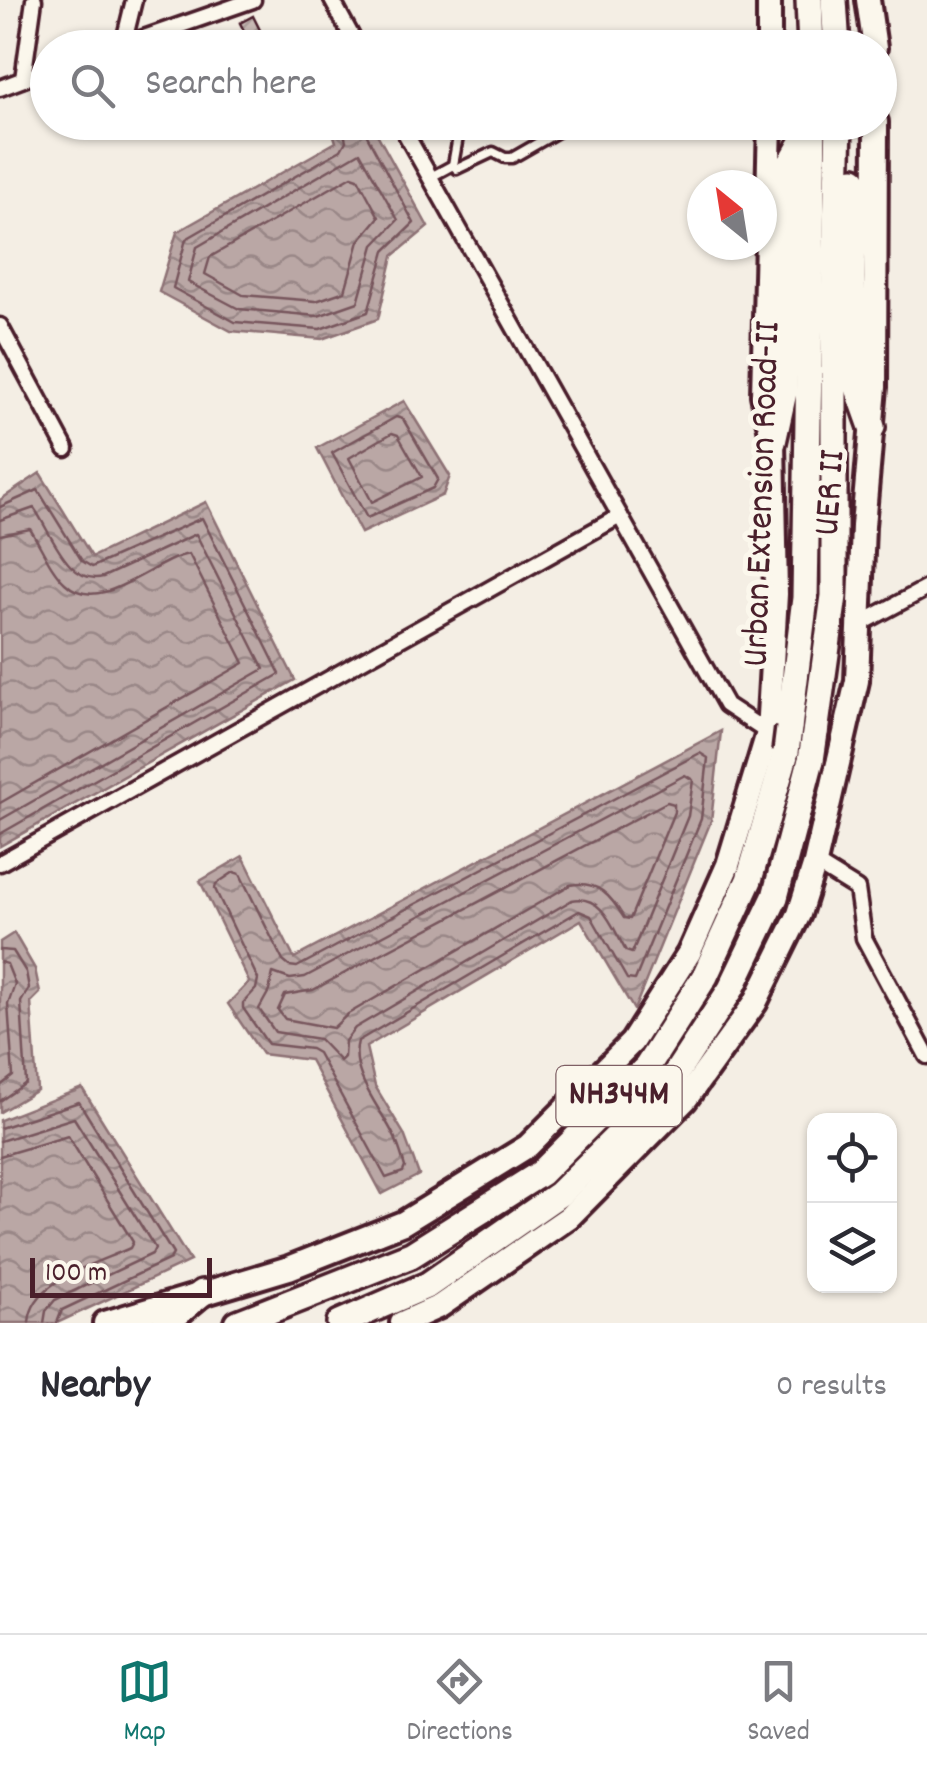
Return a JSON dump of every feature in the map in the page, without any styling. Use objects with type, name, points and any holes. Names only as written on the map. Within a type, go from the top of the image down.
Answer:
[{"type":"highway","points":[[809,0],[810,30]]},
{"type":"highway","points":[[834,0],[836,30]]},
{"type":"highway","points":[[772,442],[784,392],[791,163],[804,140]]},
{"type":"highway","name":"Urban Extension Road-II","points":[[340,1323],[428,1286],[558,1194],[667,1087],[732,989],[775,897],[796,743],[805,598],[813,140]]},
{"type":"highway","name":"Urban Extension Road-II","points":[[238,1323],[412,1255],[541,1173],[647,1068],[706,976],[750,880],[796,743],[834,596],[839,140]]},
{"type":"highway","points":[[844,140],[854,174],[856,382],[872,426]]},
{"type":"highway","points":[[166,1323],[202,1293]]},
{"type":"main road","points":[[769,0],[769,30]]},
{"type":"main road","points":[[868,0],[872,30]]},
{"type":"main road","name":"UER II","points":[[105,1323],[289,1268],[403,1223],[528,1146],[632,1042],[688,953],[728,866],[796,743],[776,594],[772,442],[763,395],[770,140]]},
{"type":"main road","name":"UER II","points":[[402,1323],[440,1306],[569,1217],[685,1100],[754,1003],[799,914],[816,863],[858,681],[876,388],[876,140]]},
{"type":"street","points":[[30,30],[34,0]]},
{"type":"street","points":[[124,30],[134,0]]},
{"type":"street","points":[[166,30],[253,0]]},
{"type":"street","points":[[332,0],[348,30]]},
{"type":"street","points":[[24,79],[30,32]]},
{"type":"street","points":[[0,88],[30,77]]},
{"type":"street","points":[[409,140],[726,706],[838,766]]},
{"type":"street","points":[[0,326],[66,449]]},
{"type":"street","points":[[0,863],[620,516]]},
{"type":"street","points":[[860,624],[927,588]]},
{"type":"street","points":[[816,863],[857,889],[864,938],[927,1056]]},
{"type":"lane","points":[[429,178],[452,165],[457,140]]},
{"type":"lane","points":[[452,165],[457,168],[493,152],[512,158],[544,140]]},
{"type":"water","points":[[380,140],[428,227],[393,256],[378,319],[322,339],[231,331],[159,292],[177,232],[336,142]]},
{"type":"water","points":[[404,401],[450,476],[443,495],[361,533],[317,448]]},
{"type":"water","points":[[40,473],[92,557],[206,502],[295,680],[0,846],[0,500]]},
{"type":"water","points":[[721,731],[711,821],[634,1010],[581,920],[366,1047],[375,1086],[404,1134],[419,1175],[382,1194],[310,1060],[262,1054],[228,1004],[249,982],[200,881],[243,856],[294,958]]},
{"type":"water","points":[[14,933],[35,969],[40,993],[31,1002],[37,1090],[0,1112],[0,942]]},
{"type":"water","points":[[82,1088],[190,1261],[57,1323],[0,1323],[0,1120]]},
{"type":"building","points":[[253,16],[260,30],[244,30],[240,23]]}]
